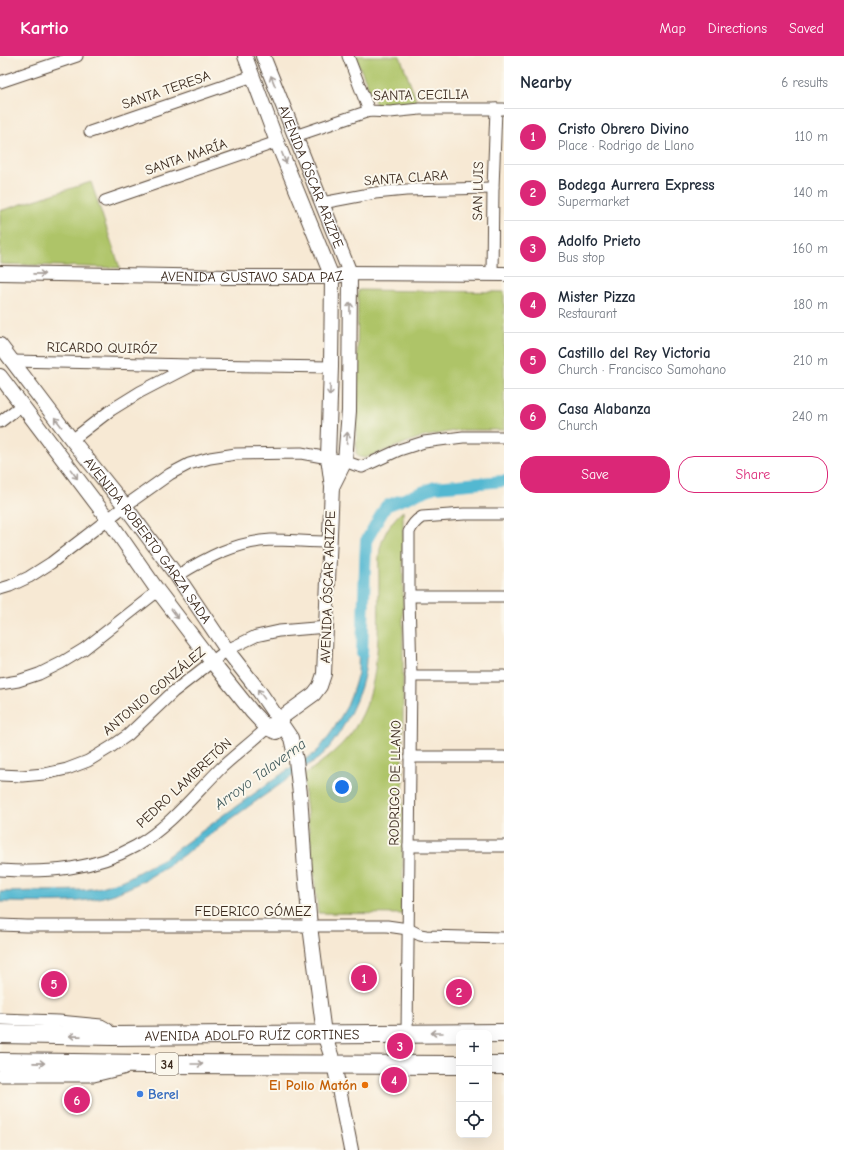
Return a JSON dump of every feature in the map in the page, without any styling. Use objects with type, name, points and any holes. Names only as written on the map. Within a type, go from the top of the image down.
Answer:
[{"type":"main road","name":"AVENIDA ADOLFO RUÍZ CORTINES","points":[[0,1034],[112,1036],[504,1033]]},
{"type":"main road","name":"AVENIDA ADOLFO RUÍZ CORTINES","points":[[0,1062],[456,1065]]},
{"type":"main road","points":[[492,1065],[504,1065]]},
{"type":"street","points":[[0,82],[77,56]]},
{"type":"street","name":"AVENIDA ÓSCAR ARIZPE","points":[[245,56],[332,277],[328,457],[332,487],[324,674],[320,686],[314,694],[279,720]]},
{"type":"street","name":"AVENIDA ÓSCAR ARIZPE","points":[[263,56],[350,273],[349,411],[346,461],[332,487]]},
{"type":"street","points":[[348,56],[369,111]]},
{"type":"street","name":"SANTA TERESA","points":[[90,132],[253,76]]},
{"type":"street","name":"SANTA CECILIA","points":[[295,136],[369,111],[390,112],[420,109],[500,109]]},
{"type":"street","name":"SAN LUIS","points":[[498,274],[493,188],[500,109]]},
{"type":"street","name":"SANTA MARÍA","points":[[105,201],[278,142]]},
{"type":"street","name":"SANTA CLARA","points":[[322,203],[375,193],[406,190],[493,188]]},
{"type":"street","name":"AVENIDA GUSTAVO SADA PAZ","points":[[0,273],[229,277],[332,277],[350,273],[498,274]]},
{"type":"street","name":"AVENIDA ROBERTO GARZA SADA","points":[[0,344],[177,576],[291,738],[300,794],[310,926],[324,1034],[334,1064],[351,1150]]},
{"type":"street","name":"RICARDO QUIRÓZ","points":[[13,361],[331,367]]},
{"type":"street","name":"RICARDO QUIRÓZ","points":[[72,440],[111,410],[140,392],[191,365]]},
{"type":"street","name":"AVENIDA ROBERTO GARZA SADA","points":[[0,376],[108,519],[158,591],[252,712],[267,728],[291,738]]},
{"type":"street","points":[[0,422],[22,405]]},
{"type":"street","points":[[0,589],[29,577],[51,563],[125,506],[170,474],[189,464],[210,458],[236,454],[301,453],[346,461],[362,467],[399,450],[424,442],[463,437],[504,437]]},
{"type":"street","name":"RODRIGO DE LLANO","points":[[407,1033],[411,676],[409,532],[416,520],[422,517],[464,514],[504,514]]},
{"type":"street","points":[[177,576],[205,559],[251,542],[271,540],[329,542]]},
{"type":"street","points":[[0,684],[18,681],[39,674],[62,663],[84,649],[158,591]]},
{"type":"street","points":[[409,596],[504,596]]},
{"type":"street","name":"ANTONIO GONZÁLEZ","points":[[0,775],[22,776],[44,774],[88,762],[128,735],[173,692],[228,650],[256,636],[279,631],[327,627]]},
{"type":"street","points":[[411,676],[504,676]]},
{"type":"street","points":[[267,728],[279,720]]},
{"type":"street","name":"PEDRO LAMBRETÓN","points":[[0,870],[54,871],[89,865],[136,846],[160,830],[221,768],[267,728]]},
{"type":"street","points":[[410,757],[504,757]]},
{"type":"street","points":[[409,846],[504,846]]},
{"type":"street","name":"FEDERICO GÓMEZ","points":[[0,925],[387,926],[408,928],[420,935],[426,936],[504,938]]},
{"type":"street","points":[[0,1019],[59,1021],[101,1025],[110,1031],[112,1036]]},
{"type":"street","points":[[0,1076],[94,1076],[145,1064]]},
{"type":"green space","points":[[355,56],[400,56],[417,102],[377,107]]},
{"type":"green space","points":[[91,182],[120,268],[0,264],[0,211]]},
{"type":"green space","points":[[358,290],[504,292],[504,430],[458,430],[419,438],[365,458],[359,457],[356,453]]},
{"type":"green space","points":[[403,511],[403,914],[318,913],[303,776],[341,745],[354,730],[366,706],[375,672],[377,654],[380,549],[388,528]]},
{"type":"water","points":[[359,637],[367,638],[366,666],[358,696],[347,720],[333,742],[319,758],[227,822],[168,866],[152,876],[119,892],[91,900],[0,902],[0,892],[83,890],[97,888],[124,880],[166,857],[286,771],[314,754],[333,730],[347,706],[352,693],[358,673]]},
{"type":"waterway","name":"Arroyo Talaverna","points":[[362,653],[366,541],[386,506],[435,487],[504,481]]},
{"type":"place","name":"Cristo Obrero Divino","points":[[364,978]]},
{"type":"place","name":"Castillo del Rey Victoria","points":[[54,984]]},
{"type":"place","name":"Bodega Aurrera Express","points":[[459,992]]},
{"type":"place","name":"Adolfo Prieto","points":[[400,1046]]},
{"type":"place","name":"Mister Pizza","points":[[394,1080]]},
{"type":"place","name":"El Pollo Matón","points":[[365,1085]]},
{"type":"place","name":"Berel","points":[[140,1094]]},
{"type":"place","name":"Casa Alabanza","points":[[77,1100]]}]
